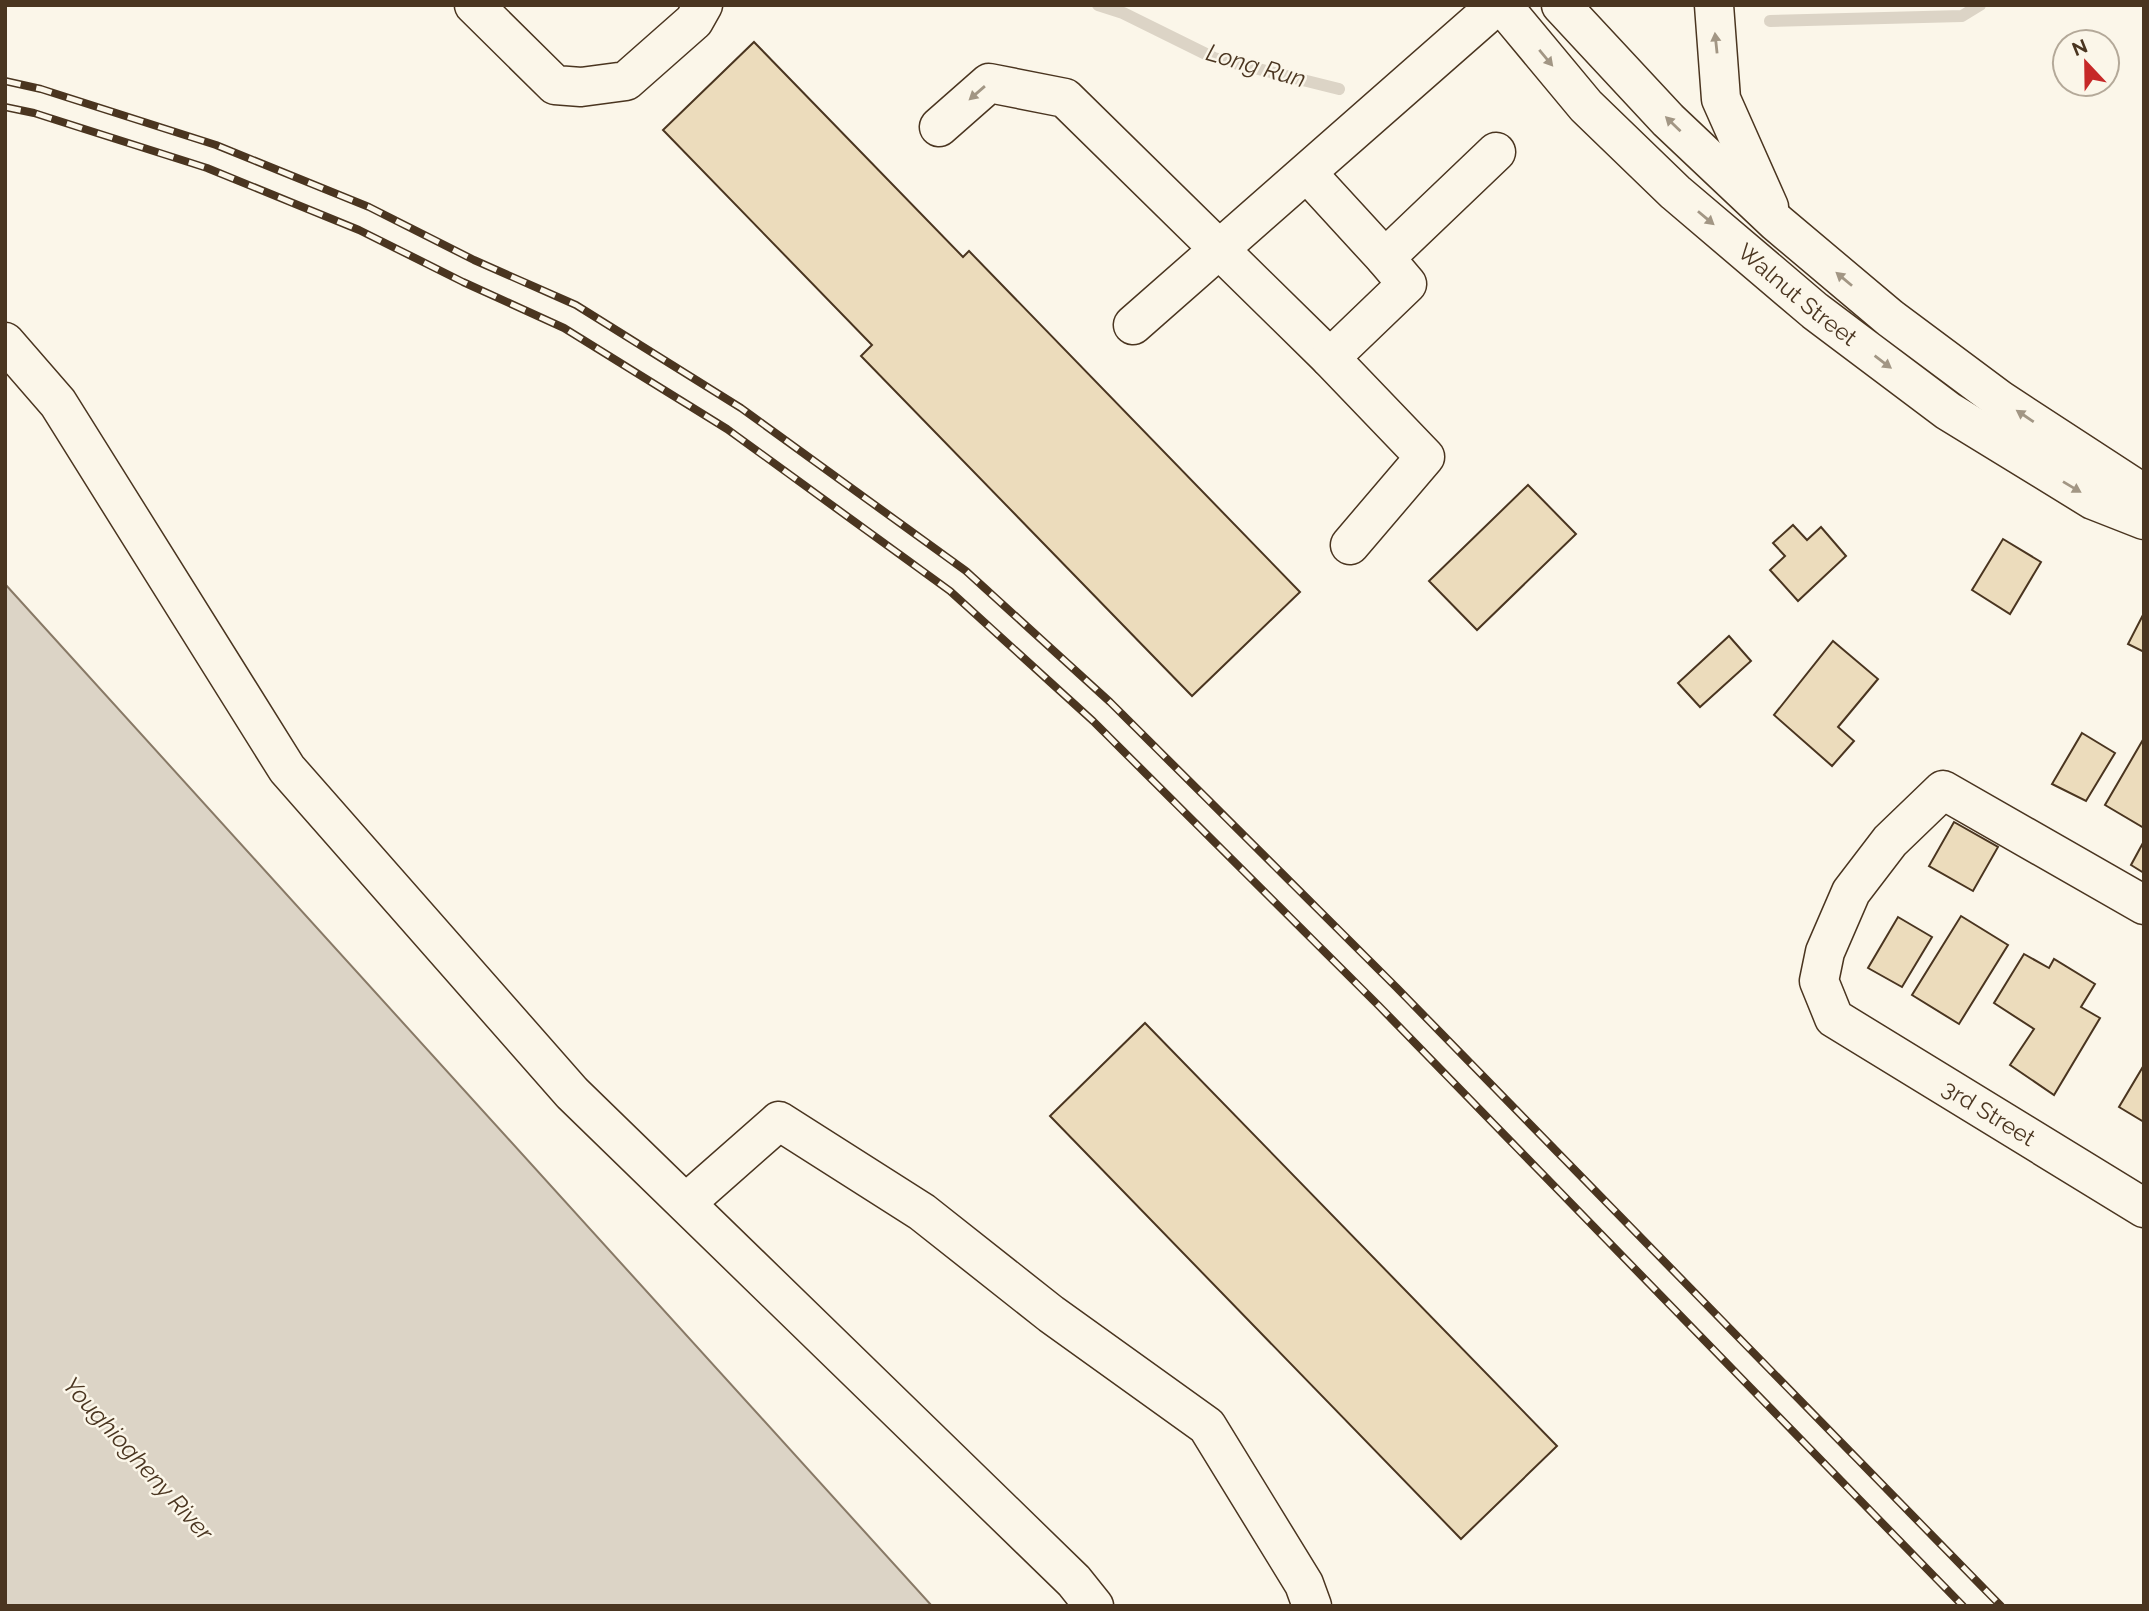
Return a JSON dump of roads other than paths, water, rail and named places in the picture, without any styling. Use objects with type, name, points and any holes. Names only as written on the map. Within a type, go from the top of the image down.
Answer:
[{"type":"street","points":[[474,5],[555,85],[581,87],[626,80],[694,22],[703,5]]},
{"type":"street","points":[[1133,324],[1500,5]]},
{"type":"street","name":"Walnut Street","points":[[1500,5],[1586,106],[1675,192],[1815,311],[1948,411],[2093,500],[2144,520]]},
{"type":"street","name":"Walnut Street","points":[[1561,5],[1668,120],[1776,222],[1900,326],[2000,400],[2144,494]]},
{"type":"street","points":[[1714,5],[1721,99],[1776,222]]},
{"type":"street","points":[[939,127],[989,83],[1065,98],[1331,358],[1425,457],[1350,545]]},
{"type":"street","points":[[1385,258],[1496,152]]},
{"type":"street","points":[[1307,173],[1407,284],[1331,358]]},
{"type":"street","points":[[5,342],[58,403],[287,769],[572,1093],[1074,1581],[1094,1606]]},
{"type":"street","name":"3rd Street","points":[[2144,905],[1943,790],[1890,841],[1851,892],[1825,952],[1819,981],[1834,1018],[2144,1208]]},
{"type":"street","points":[[686,1203],[779,1122],[922,1212],[1051,1314],[1207,1426],[1304,1584],[1312,1606]]},
{"type":"water","name":"Youghiogheny River","points":[[5,584],[932,1606],[5,1606]]},
{"type":"waterway","name":"Long Run","points":[[1098,5],[1123,13],[1214,58],[1339,89]]},
{"type":"waterway","name":"Long Run","points":[[1770,21],[1962,16],[1980,5]]},
{"type":"railway","points":[[5,81],[41,89],[216,145],[369,207],[474,260],[576,305],[741,408],[966,571],[1110,702],[1396,987],[2001,1606]]},
{"type":"railway","points":[[5,107],[34,113],[207,168],[359,230],[564,328],[727,429],[950,591],[1093,721],[1378,1005],[1963,1606]]}]
